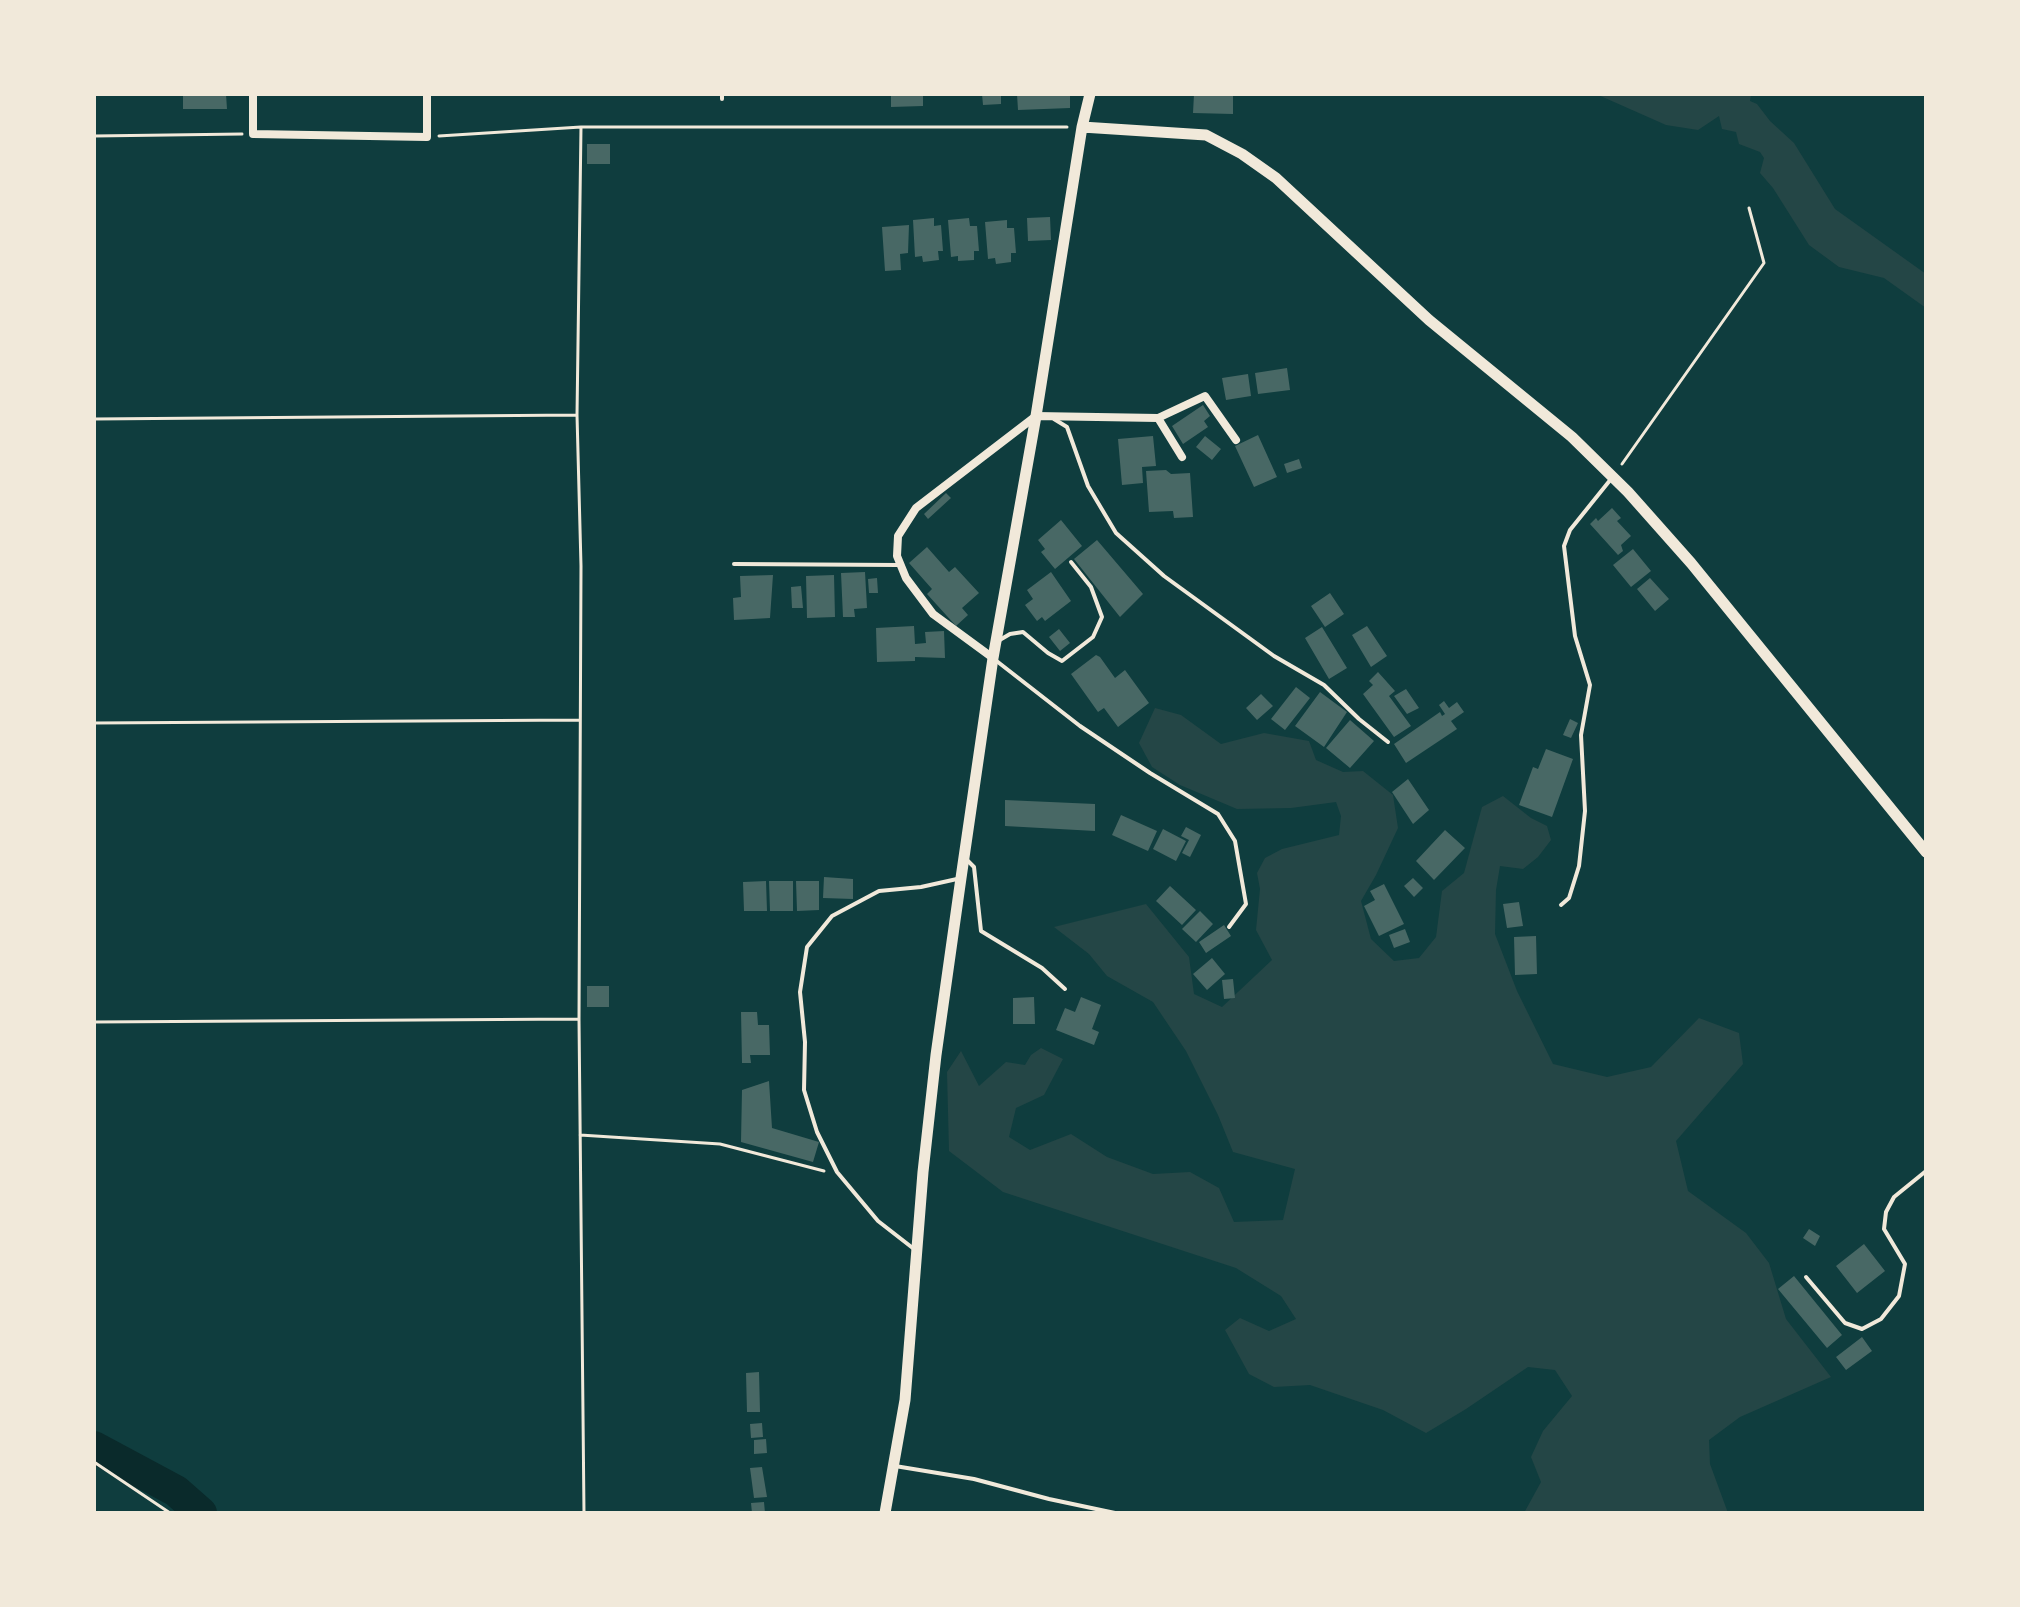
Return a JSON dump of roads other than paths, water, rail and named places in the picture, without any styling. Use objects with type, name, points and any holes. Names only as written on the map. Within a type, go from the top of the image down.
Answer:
[{"type":"street","points":[[253,94],[253,134],[427,137],[427,94]]},
{"type":"street","points":[[885,1513],[905,1400],[936,1055],[964,857],[993,658],[1090,94]]},
{"type":"street","points":[[1082,127],[1206,135],[1242,154],[1276,178],[1429,320],[1572,437],[1613,477],[1691,563],[1926,852]]},
{"type":"street","points":[[993,658],[933,614],[906,578],[897,556],[898,536],[916,508],[1036,416],[1158,418],[1205,396],[1236,440]]},
{"type":"street","points":[[1158,418],[1182,457]]},
{"type":"lane","points":[[1052,418],[1067,427],[1088,486],[1116,533],[1176,585],[1274,656],[1324,685],[1388,742]]},
{"type":"lane","points":[[1561,905],[1569,898],[1579,866],[1585,811],[1581,735],[1590,685],[1575,636],[1564,546],[1570,530],[1613,477]]},
{"type":"lane","points":[[996,643],[1010,634],[1023,632],[1062,661],[1093,637],[1102,617],[1091,587],[1071,562]]},
{"type":"lane","points":[[734,564],[901,565]]},
{"type":"lane","points":[[993,658],[1080,726],[1218,814],[1235,841],[1246,904],[1229,927]]},
{"type":"lane","points":[[964,857],[974,867],[981,931],[1042,968],[1065,989]]},
{"type":"lane","points":[[916,1251],[878,1221],[838,1174],[817,1132],[804,1090],[805,1042],[800,992],[807,947],[832,916],[879,891],[921,887],[961,878]]},
{"type":"lane","points":[[1806,1277],[1845,1323],[1862,1329],[1881,1319],[1899,1296],[1905,1264],[1884,1229],[1886,1212],[1894,1197],[1926,1171]]},
{"type":"lane","points":[[895,1466],[974,1479],[1115,1513]]},
{"type":"waterway","points":[[94,1447],[176,1491],[201,1513]]}]
